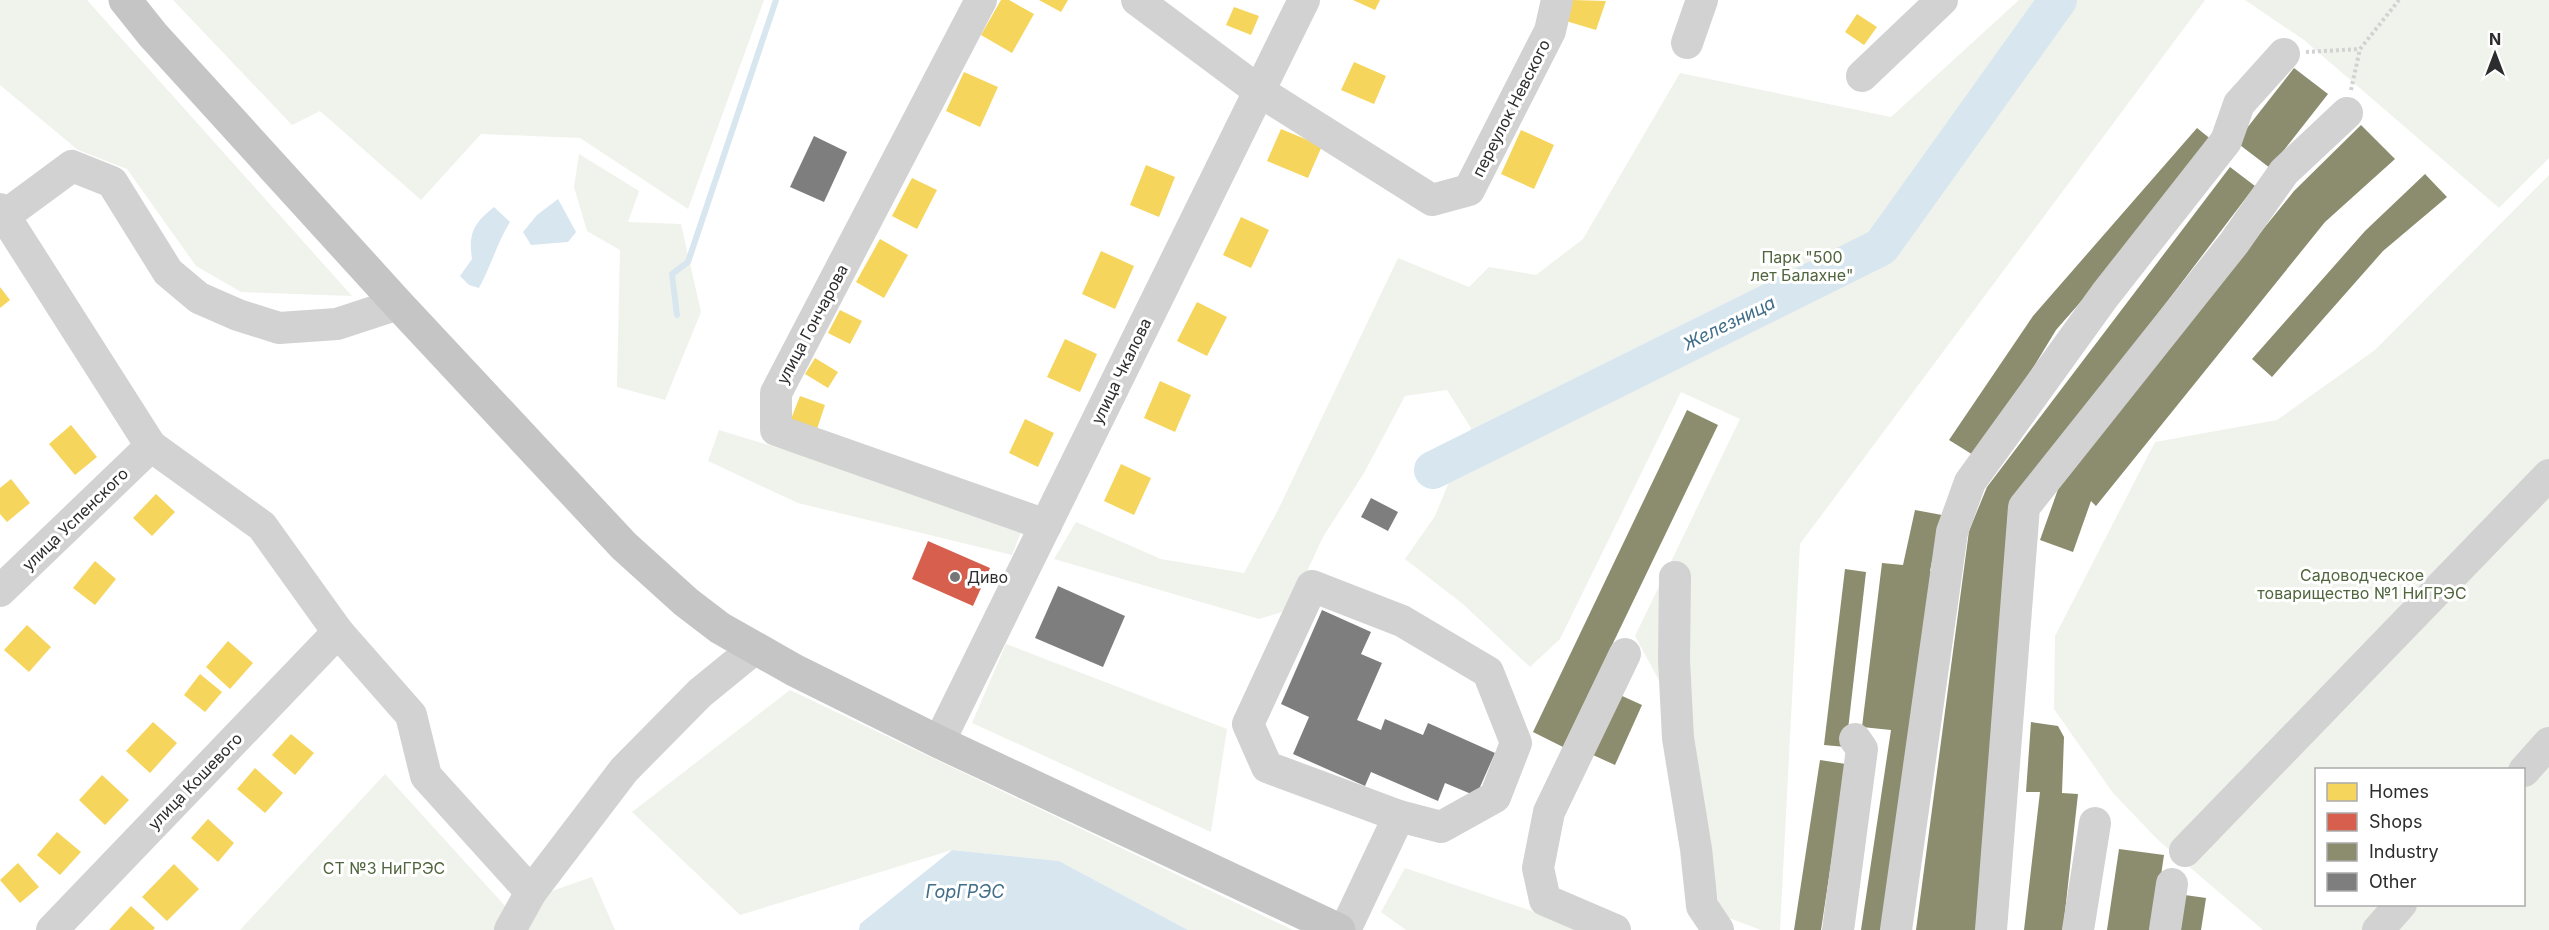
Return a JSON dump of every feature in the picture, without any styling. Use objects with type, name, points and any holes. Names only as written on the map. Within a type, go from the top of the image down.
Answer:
[{"type":"main road","points":[[125,0],[153,35],[398,304],[624,546],[686,602],[720,628],[754,649],[939,742],[1339,930]]},
{"type":"street","name":"улица Гончарова","points":[[981,0],[776,393],[776,430],[1046,525]]},
{"type":"street","name":"переулок Невского","points":[[1137,0],[1259,91],[1432,200],[1469,190],[1550,31],[1557,0]]},
{"type":"street","name":"улица Чкалова","points":[[939,742],[1304,0]]},
{"type":"street","points":[[1687,43],[1702,0]]},
{"type":"street","points":[[1862,76],[1942,0]]},
{"type":"street","points":[[1896,930],[1952,532],[1970,482],[2105,295],[2226,141],[2239,104],[2284,54]]},
{"type":"street","points":[[1991,930],[2024,507],[2234,243],[2284,172],[2347,113]]},
{"type":"street","points":[[398,304],[337,324],[279,328],[238,315],[199,298],[168,272],[112,182],[72,166],[2,214],[151,446],[262,526],[338,632],[411,715],[426,776],[531,892]]},
{"type":"street","name":"улица Успенского","points":[[0,591],[151,446]]},
{"type":"street","points":[[2185,851],[2549,475]]},
{"type":"street","points":[[1675,577],[1674,660],[1677,738],[1696,849],[1702,906],[1718,930]]},
{"type":"street","points":[[1312,586],[1402,621],[1488,672],[1516,743],[1494,797],[1441,827],[1400,816],[1267,767],[1248,724],[1312,586]]},
{"type":"street","name":"улица Кошевого","points":[[52,930],[338,632]]},
{"type":"street","points":[[510,930],[531,892],[624,771],[700,693],[754,649]]},
{"type":"street","points":[[1615,930],[1545,900],[1538,868],[1549,812],[1625,654]]},
{"type":"street","points":[[1838,930],[1862,749],[1855,739]]},
{"type":"street","points":[[2525,769],[2549,743]]},
{"type":"street","points":[[1345,930],[1400,816]]},
{"type":"street","points":[[2078,930],[2095,823]]},
{"type":"street","points":[[2165,930],[2172,884]]},
{"type":"street","points":[[2378,930],[2399,906]]},
{"type":"path","points":[[2347,113],[2360,49],[2399,0]]},
{"type":"path","points":[[2284,54],[2360,49]]},
{"type":"green space","points":[[0,0],[87,0],[352,296],[241,292],[196,266],[127,169],[78,150],[0,85]]},
{"type":"green space","points":[[173,0],[764,0],[688,209],[580,138],[481,134],[421,200],[320,111],[292,125]]},
{"type":"green space","name":"Парк \"500 лет Балахне\"","points":[[2019,0],[2205,0],[1800,544],[1780,930],[1761,930],[1721,915],[1688,734],[1635,636],[1740,419],[1681,392],[1560,639],[1530,667],[1464,605],[1405,559],[1435,516],[1471,428],[1447,390],[1405,396],[1364,473],[1323,537],[1289,610],[1259,619],[1054,559],[1076,522],[1161,559],[1244,573],[1278,510],[1398,258],[1469,287],[1489,267],[1536,275],[1583,239],[1680,73],[1891,117]]},
{"type":"green space","points":[[2245,0],[2549,0],[2549,158],[2499,208],[2304,40]]},
{"type":"green space","points":[[579,154],[639,191],[628,222],[681,224],[701,312],[665,400],[617,387],[620,250],[587,231],[574,187]]},
{"type":"green space","name":"Садоводческое товарищество №1 НиГРЭС","points":[[2549,175],[2549,930],[2263,930],[2158,840],[2113,793],[2054,709],[2055,636],[2155,442],[2277,420],[2375,350]]},
{"type":"green space","points":[[719,430],[942,498],[1023,527],[1012,555],[798,503],[708,461]]},
{"type":"green space","points":[[1006,644],[1227,729],[1211,832],[972,723]]},
{"type":"green space","points":[[790,690],[1293,930],[1188,930],[1059,861],[952,850],[740,915],[632,812]]},
{"type":"green space","name":"СТ №3 НиГРЭС","points":[[385,774],[506,907],[592,877],[615,930],[240,930]]},
{"type":"green space","points":[[1405,868],[1588,930],[1406,930],[1381,912]]},
{"type":"water","points":[[558,199],[576,232],[568,242],[531,245],[523,232],[537,215]]},
{"type":"water","points":[[494,207],[510,222],[479,288],[469,285],[460,276],[472,259],[471,242],[474,229]]},
{"type":"water","name":"ГорГРЭС","points":[[952,850],[1059,861],[1188,930],[859,930],[860,924]]},
{"type":"building: Homes","points":[[1001,0],[1009,0],[1034,14],[1012,53],[981,35]]},
{"type":"building: Homes","points":[[1039,0],[1068,0],[1061,12]]},
{"type":"building: Homes","points":[[1353,0],[1380,0],[1375,10]]},
{"type":"building: Homes","points":[[1573,0],[1606,1],[1596,30],[1566,21]]},
{"type":"building: Homes","points":[[1234,7],[1259,16],[1251,35],[1226,25]]},
{"type":"building: Homes","points":[[1857,14],[1877,27],[1864,45],[1845,32]]},
{"type":"building: Homes","points":[[1354,62],[1386,76],[1374,104],[1341,90]]},
{"type":"building: Homes","points":[[964,72],[998,87],[980,127],[946,111]]},
{"type":"building: Homes","points":[[1281,129],[1322,146],[1308,178],[1267,161]]},
{"type":"building: Homes","points":[[1521,130],[1554,145],[1534,189],[1501,174]]},
{"type":"building: Homes","points":[[1146,165],[1175,177],[1159,217],[1130,205]]},
{"type":"building: Homes","points":[[912,178],[937,190],[917,229],[892,216]]},
{"type":"building: Homes","points":[[1241,217],[1269,230],[1251,268],[1223,255]]},
{"type":"building: Homes","points":[[880,239],[908,255],[884,298],[856,282]]},
{"type":"building: Homes","points":[[1101,251],[1134,266],[1115,309],[1082,294]]},
{"type":"building: Homes","points":[[0,287],[10,300],[0,308]]},
{"type":"building: Homes","points":[[1197,302],[1227,317],[1207,356],[1177,341]]},
{"type":"building: Homes","points":[[840,310],[862,321],[850,344],[828,333]]},
{"type":"building: Homes","points":[[1065,339],[1097,354],[1080,392],[1047,377]]},
{"type":"building: Homes","points":[[815,358],[838,372],[828,388],[805,374]]},
{"type":"building: Homes","points":[[1160,381],[1191,395],[1175,432],[1144,418]]},
{"type":"building: Homes","points":[[800,396],[825,405],[817,429],[791,419]]},
{"type":"building: Homes","points":[[1025,419],[1054,433],[1038,467],[1009,453]]},
{"type":"building: Homes","points":[[71,425],[97,457],[75,475],[49,444]]},
{"type":"building: Homes","points":[[1121,464],[1151,478],[1134,515],[1104,501]]},
{"type":"building: Homes","points":[[11,479],[30,503],[7,522],[0,514],[0,488]]},
{"type":"building: Homes","points":[[156,494],[175,512],[152,536],[133,518]]},
{"type":"building: Homes","points":[[95,561],[116,579],[95,605],[73,588]]},
{"type":"building: Homes","points":[[27,625],[51,647],[29,672],[4,650]]},
{"type":"building: Homes","points":[[228,641],[253,663],[230,689],[206,667]]},
{"type":"building: Homes","points":[[200,674],[222,692],[205,712],[184,695]]},
{"type":"building: Homes","points":[[153,722],[177,743],[150,773],[126,751]]},
{"type":"building: Homes","points":[[291,734],[314,753],[295,775],[272,755]]},
{"type":"building: Homes","points":[[255,768],[283,793],[265,813],[237,789]]},
{"type":"building: Homes","points":[[102,775],[129,800],[105,825],[79,800]]},
{"type":"building: Homes","points":[[208,819],[234,843],[218,862],[191,838]]},
{"type":"building: Homes","points":[[57,832],[81,852],[60,875],[37,855]]},
{"type":"building: Homes","points":[[18,863],[39,887],[20,903],[0,880]]},
{"type":"building: Homes","points":[[174,864],[199,889],[167,921],[142,897]]},
{"type":"building: Homes","points":[[131,906],[155,928],[153,930],[109,930]]},
{"type":"building: Shops","points":[[928,541],[990,568],[973,606],[912,579]]},
{"type":"building: Industry","points":[[2294,68],[2328,94],[2270,168],[2236,142]]},
{"type":"building: Industry","points":[[2361,125],[2395,159],[2325,222],[2096,506],[2091,501],[2073,552],[2040,540],[2062,478],[2294,191]]},
{"type":"building: Industry","points":[[2197,128],[2218,145],[2056,330],[1978,458],[1949,440],[2033,316]]},
{"type":"building: Industry","points":[[2230,167],[2255,186],[2012,506],[1976,930],[1916,930],[1969,531],[1987,487]]},
{"type":"building: Industry","points":[[2425,174],[2447,197],[2383,251],[2272,377],[2252,359],[2365,231]]},
{"type":"building: Industry","points":[[1687,410],[1718,425],[1563,747],[1533,732]]},
{"type":"building: Industry","points":[[1915,510],[1942,515],[1930,571],[1940,572],[1886,930],[1861,930],[1891,730],[1862,727],[1882,563],[1903,565]]},
{"type":"building: Industry","points":[[1845,569],[1866,572],[1846,747],[1824,745]]},
{"type":"building: Industry","points":[[1620,695],[1642,705],[1615,765],[1593,755]]},
{"type":"building: Industry","points":[[2031,722],[2058,726],[2064,737],[2062,793],[2078,794],[2063,930],[2024,930],[2040,792],[2026,792]]},
{"type":"building: Industry","points":[[1820,760],[1846,764],[1821,930],[1794,930]]},
{"type":"building: Industry","points":[[2119,849],[2164,855],[2153,930],[2107,930]]},
{"type":"building: Industry","points":[[2185,895],[2206,898],[2201,930],[2179,930]]},
{"type":"building: Other","points":[[814,136],[847,152],[824,202],[790,187]]},
{"type":"building: Other","points":[[1371,498],[1398,512],[1388,531],[1361,517]]},
{"type":"building: Other","points":[[1058,586],[1125,616],[1103,667],[1035,638]]},
{"type":"building: Other","points":[[1322,610],[1371,632],[1361,654],[1382,663],[1357,720],[1381,730],[1385,719],[1423,735],[1428,723],[1495,753],[1476,796],[1445,783],[1438,801],[1371,772],[1365,786],[1293,754],[1309,717],[1281,704]]},
{"type":"waterway","points":[[677,315],[672,274],[688,262],[776,0]]},
{"type":"waterway","name":"Железница","points":[[1433,470],[1881,247],[2058,0]]},
{"type":"place","name":"Диво","points":[[955,577]]}]
